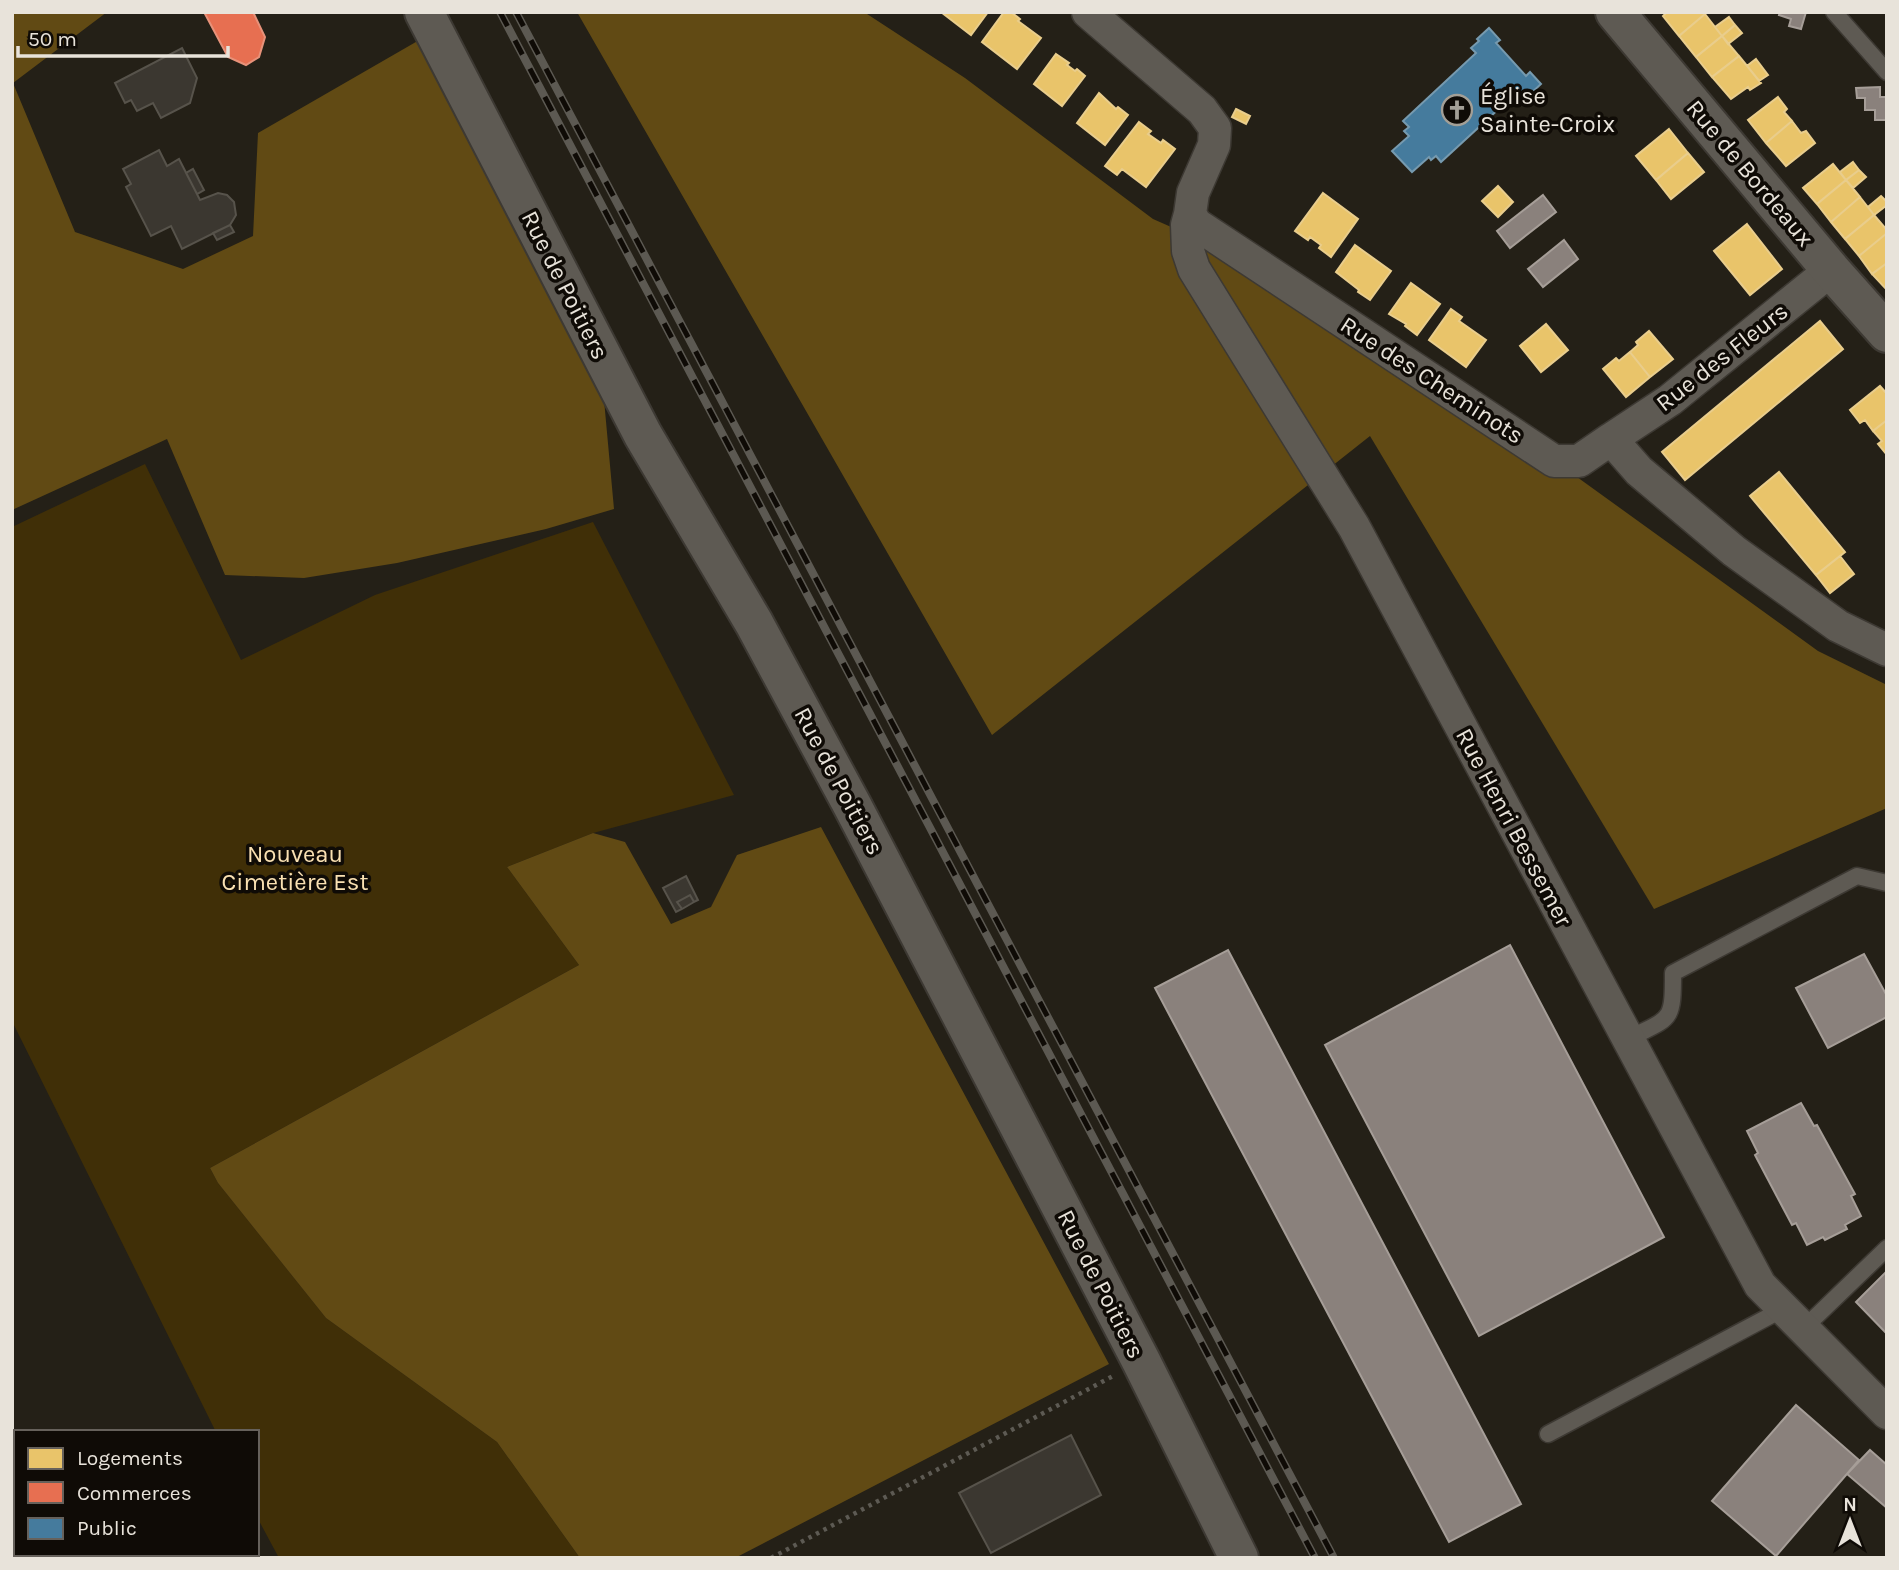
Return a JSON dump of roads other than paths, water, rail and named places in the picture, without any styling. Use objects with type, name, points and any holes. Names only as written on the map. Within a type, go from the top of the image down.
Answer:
[{"type":"street","name":"Rue de Poitiers","points":[[425,12],[643,435],[754,623],[845,793],[1141,1361],[1240,1558]]},
{"type":"street","points":[[1088,12],[1202,110],[1215,128],[1214,145],[1193,193],[1190,214]]},
{"type":"street","name":"Rue de Bordeaux","points":[[1615,12],[1830,270],[1887,333]]},
{"type":"street","name":"Rue des Cheminots","points":[[1190,214],[1196,224],[1555,461],[1578,461],[1611,439]]},
{"type":"street","name":"Rue Henri Bessemer","points":[[1190,214],[1187,225],[1188,251],[1194,269],[1354,527],[1760,1285],[1887,1413]]},
{"type":"street","name":"Rue des Fleurs","points":[[1611,439],[1670,400],[1830,270]]},
{"type":"street","points":[[1611,439],[1639,471],[1734,551],[1839,626],[1887,650]]},
{"type":"lane","points":[[1834,12],[1887,72]]},
{"type":"lane","points":[[1628,1039],[1666,1020],[1673,1004],[1673,972],[1857,876],[1887,883]]},
{"type":"lane","points":[[1548,1434],[1793,1319],[1887,1248]]},
{"type":"railway","points":[[500,12],[1315,1558]]},
{"type":"railway","points":[[516,12],[1334,1558]]},
{"type":"place","name":"Église Sainte-Croix","points":[[1457,110]]},
{"type":"park label","name":"Nouveau Cimetière Est","points":[[295,868]]}]
